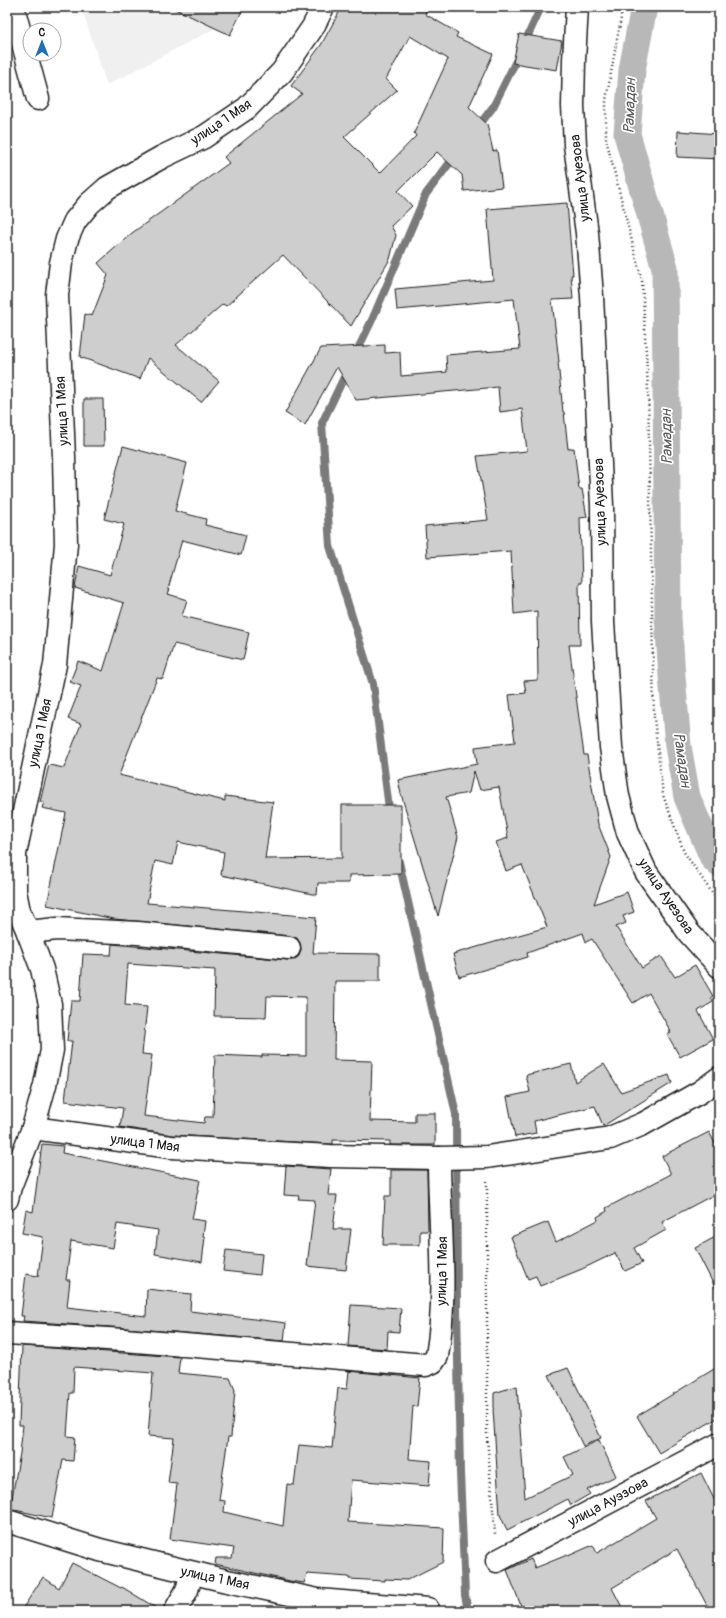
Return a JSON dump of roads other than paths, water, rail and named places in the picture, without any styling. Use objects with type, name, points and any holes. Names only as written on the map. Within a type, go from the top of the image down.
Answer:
[{"type":"street","points":[[13,7],[38,99]]},
{"type":"street","name":"улица 1 Мая","points":[[7,1199],[10,1187],[33,1128],[45,1085],[52,1050],[50,1004],[42,969],[28,932],[18,911],[15,891],[15,854],[55,664],[66,544],[64,457],[56,295],[61,263],[67,239],[75,221],[89,204],[107,188],[162,157],[204,136],[247,108],[282,72],[313,27],[323,7]]},
{"type":"street","name":"улица Ауезова","points":[[577,7],[573,106],[575,145],[587,233],[592,296],[602,506],[603,622],[611,747],[618,796],[628,833],[646,872],[689,933],[719,966]]},
{"type":"street","points":[[28,932],[58,929],[138,933],[289,948]]},
{"type":"street","points":[[439,1158],[487,1157],[610,1138],[643,1124],[700,1092],[719,1078]]},
{"type":"street","name":"улица 1 Мая","points":[[7,1333],[124,1340],[426,1365],[433,1362],[437,1356],[442,1293],[442,1229],[439,1207],[439,1158],[330,1156],[172,1147],[33,1128]]},
{"type":"street","name":"улица Ауэзова","points":[[497,1560],[719,1444]]},
{"type":"street","name":"улица 1 Мая","points":[[7,1521],[100,1550],[192,1573],[318,1600],[428,1609]]},
{"type":"street","points":[[176,1611],[187,1590],[192,1573]]},
{"type":"waterway","points":[[524,44],[541,7]]},
{"type":"waterway","name":"Рамадан","points":[[644,7],[632,70],[627,134],[665,268],[668,617],[678,746],[687,797],[713,858],[719,864]]},
{"type":"waterway","points":[[477,128],[493,107],[519,55]]},
{"type":"waterway","points":[[355,355],[372,320],[426,194],[455,156]]},
{"type":"waterway","points":[[348,369],[322,423],[330,546],[373,684],[390,816]]},
{"type":"waterway","points":[[399,862],[456,1114],[460,1472],[465,1595],[468,1611]]}]
